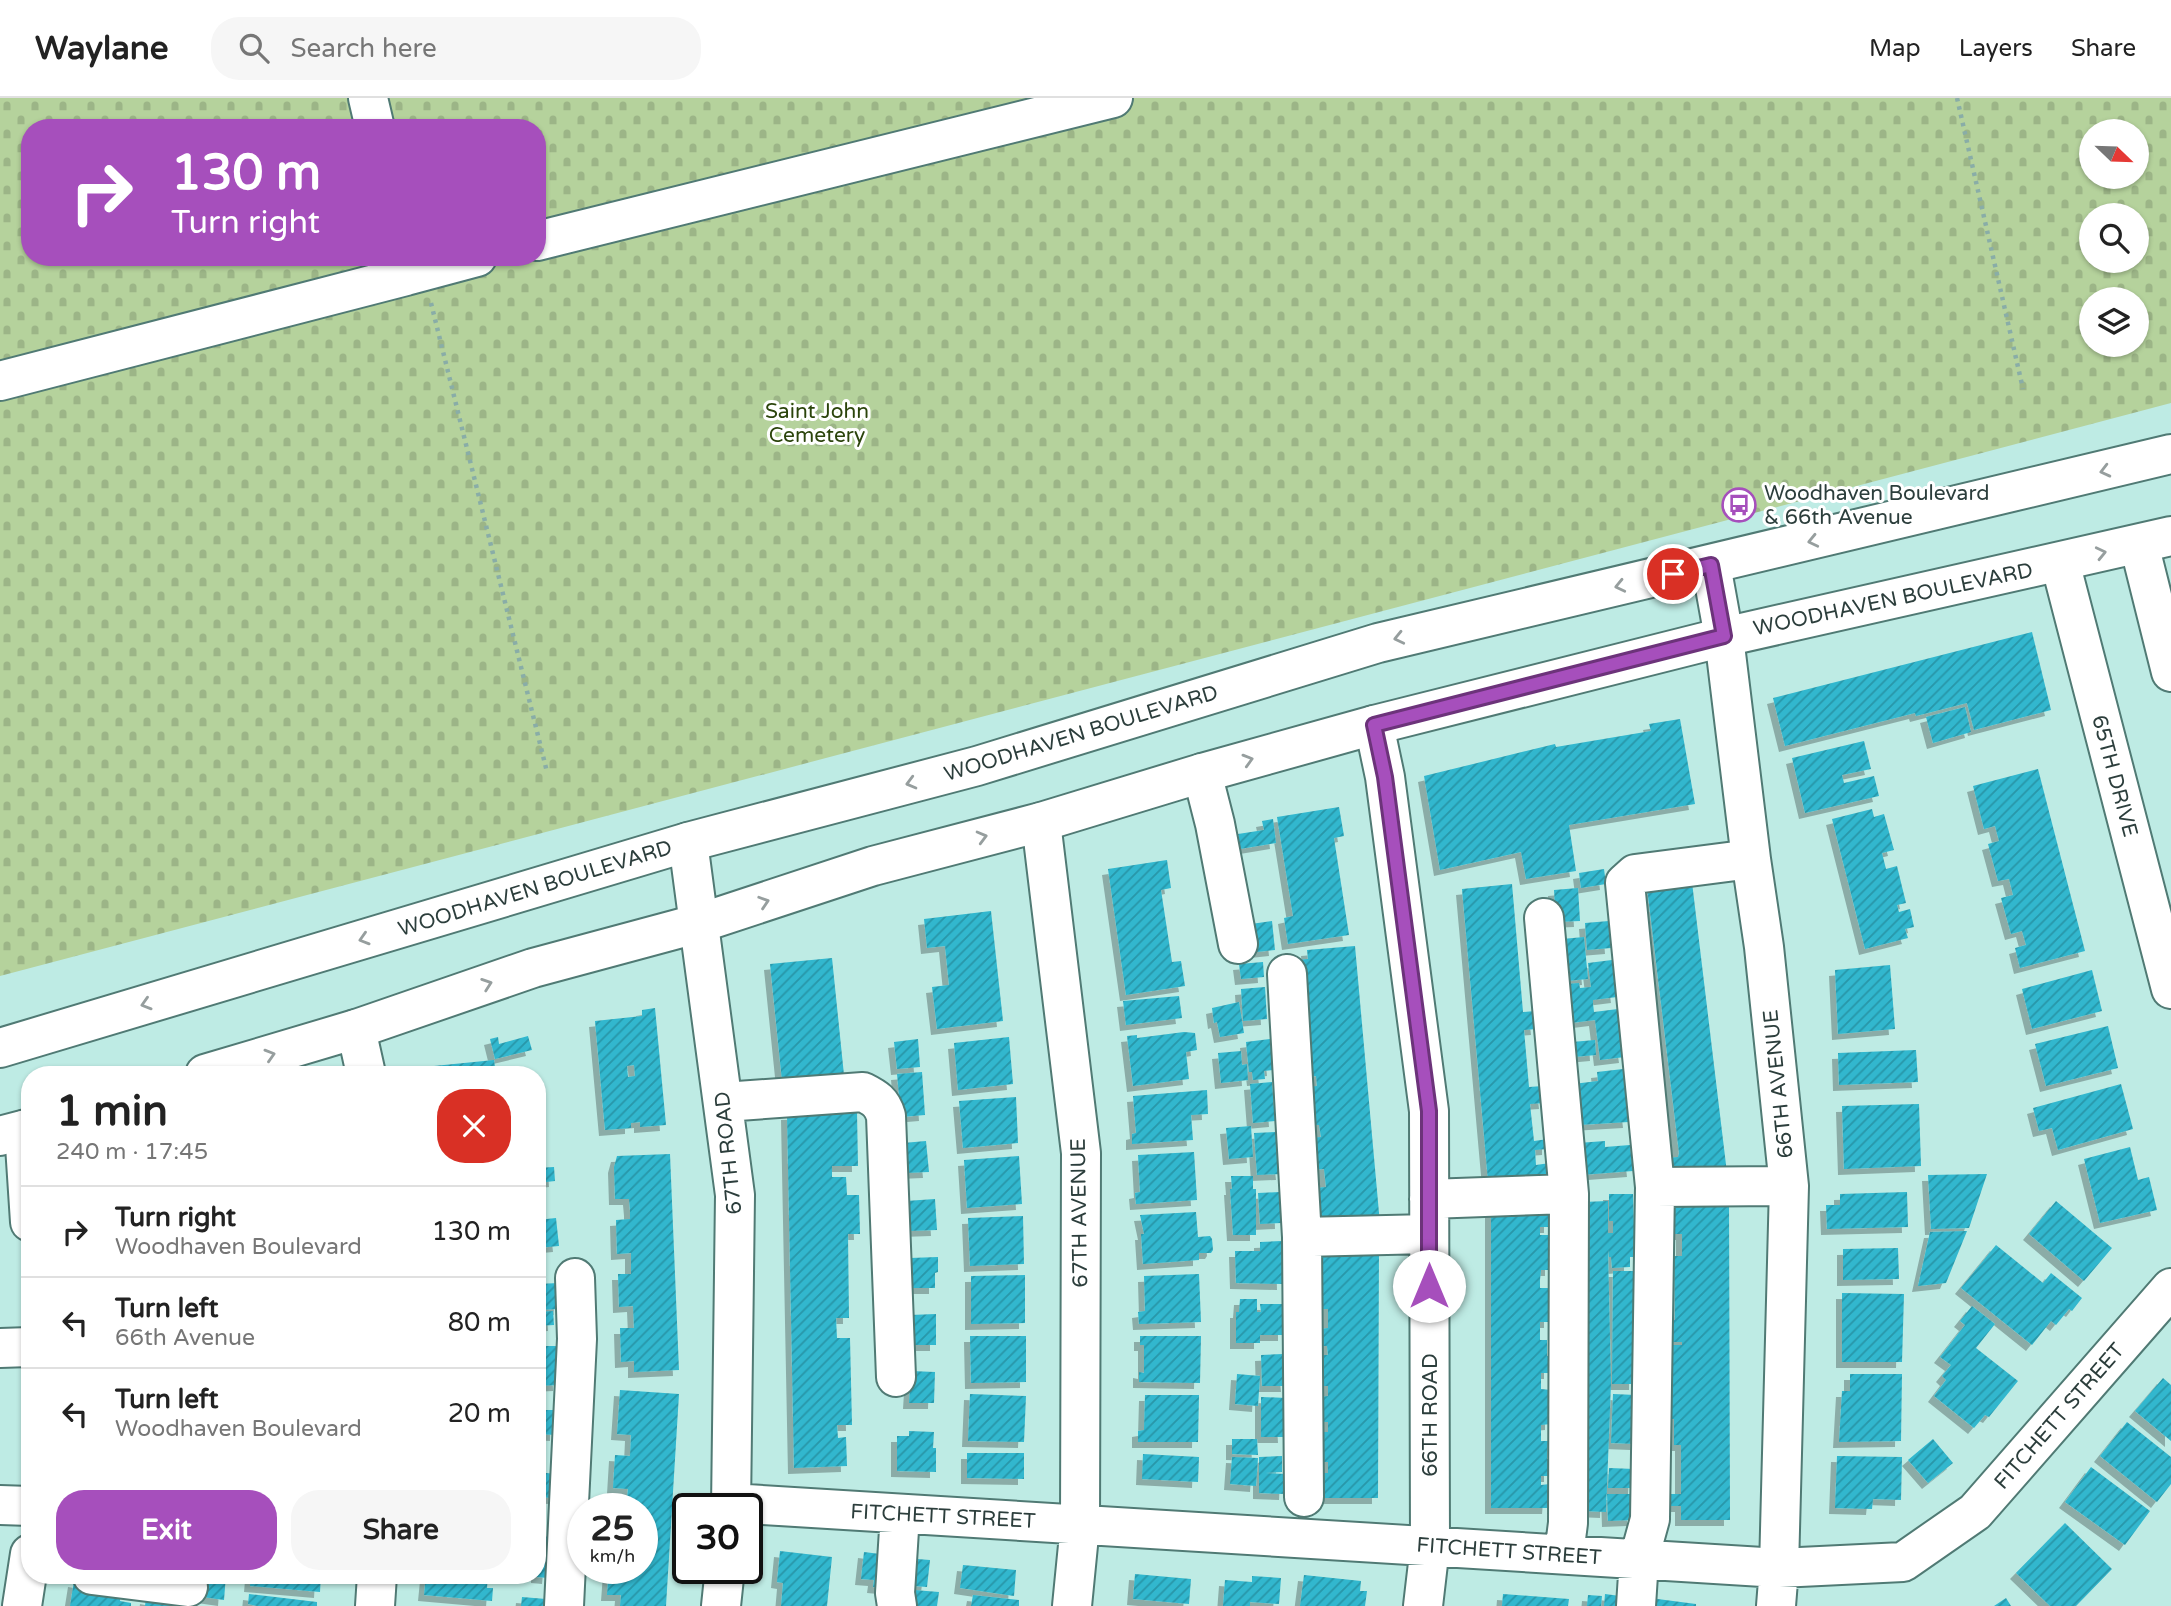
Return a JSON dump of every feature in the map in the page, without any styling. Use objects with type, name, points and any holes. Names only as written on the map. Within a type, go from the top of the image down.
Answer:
[{"type":"street","points":[[368,98],[372,119]]},
{"type":"street","points":[[546,239],[1113,98]]},
{"type":"street","points":[[0,381],[410,268]]},
{"type":"street","name":"WOODHAVEN BOULEVARD","points":[[0,1048],[688,842],[977,766],[1378,643],[2171,454]]},
{"type":"street","points":[[2155,540],[2171,672]]},
{"type":"street","name":"WOODHAVEN BOULEVARD","points":[[232,1066],[356,1029],[533,968],[699,923],[873,866],[1041,822],[1374,725],[1724,636],[2155,540]]},
{"type":"street","name":"65TH DRIVE","points":[[2060,562],[2171,989]]},
{"type":"street","name":"66TH AVENUE","points":[[1711,565],[1724,636],[1751,859],[1765,947],[1789,1186],[1776,1606]]},
{"type":"street","name":"66TH ROAD","points":[[1374,725],[1385,777],[1429,1111],[1430,1546],[1423,1606]]},
{"type":"street","points":[[1202,773],[1215,824],[1238,944]]},
{"type":"street","name":"67TH AVENUE","points":[[1041,822],[1081,1153],[1080,1525],[1072,1606]]},
{"type":"street","name":"67TH ROAD","points":[[688,842],[735,1195],[731,1493]]},
{"type":"street","points":[[1636,1606],[1639,1559],[1650,1520],[1655,1187],[1625,883],[1635,874],[1751,859]]},
{"type":"street","points":[[1544,918],[1569,1194],[1568,1523],[1564,1554]]},
{"type":"street","points":[[1287,974],[1303,1237],[1304,1497]]},
{"type":"street","points":[[356,1029],[364,1066]]},
{"type":"street","points":[[724,1102],[863,1092],[883,1106],[886,1116],[896,1377]]},
{"type":"street","points":[[18,1131],[21,1154]]},
{"type":"street","points":[[1655,1187],[1789,1186]]},
{"type":"street","points":[[1303,1237],[1569,1194]]},
{"type":"street","points":[[564,1606],[577,1339],[575,1278]]},
{"type":"street","name":"FITCHETT STREET","points":[[763,1508],[1779,1568],[1903,1562],[1975,1512],[2171,1288]]},
{"type":"street","points":[[0,1348],[21,1347]]},
{"type":"street","points":[[0,1505],[21,1506]]},
{"type":"street","points":[[897,1606],[895,1593],[900,1514]]},
{"type":"street","points":[[22,1606],[26,1584]]},
{"type":"street","points":[[153,1584],[187,1589]]},
{"type":"street","points":[[375,1606],[376,1584]]},
{"type":"street","points":[[721,1606],[723,1584]]},
{"type":"path","points":[[1957,98],[2023,389]]},
{"type":"path","points":[[410,268],[547,772]]},
{"type":"green space","name":"Saint John Cemetery","points":[[0,98],[2171,98],[2171,403],[0,976]]},
{"type":"building","points":[[2032,632],[2051,710],[1974,730],[1967,703],[1916,716],[1915,713],[1785,746],[1773,698]]},
{"type":"building","points":[[1965,707],[1971,732],[1933,743],[1926,717]]},
{"type":"building","points":[[1680,719],[1695,804],[1569,825],[1576,871],[1526,879],[1521,852],[1440,870],[1424,776],[1555,744],[1556,747],[1651,731],[1649,724]]},
{"type":"building","points":[[1864,741],[1871,769],[1842,775],[1844,783],[1874,776],[1879,796],[1805,813],[1792,758]]},
{"type":"building","points":[[2038,769],[2085,951],[2020,968],[2015,948],[2026,945],[2022,931],[2011,934],[2001,898],[2013,895],[2009,879],[1998,881],[1988,844],[1999,841],[1995,826],[1984,829],[1973,786]]},
{"type":"building","points":[[1339,807],[1344,836],[1334,838],[1349,935],[1288,944],[1284,918],[1293,916],[1277,817]]},
{"type":"building","points":[[1872,809],[1874,817],[1884,814],[1894,850],[1882,853],[1886,869],[1897,866],[1906,903],[1897,905],[1899,912],[1910,909],[1914,927],[1905,929],[1908,938],[1865,949],[1832,819]]},
{"type":"building","points":[[1273,819],[1276,843],[1240,849],[1238,834],[1264,830],[1262,821]]},
{"type":"building","points":[[1167,860],[1171,888],[1161,890],[1172,962],[1181,961],[1185,986],[1126,995],[1108,869]]},
{"type":"building","points":[[1604,869],[1606,884],[1581,888],[1579,873]]},
{"type":"building","points":[[1691,874],[1727,1173],[1668,1175],[1667,1158],[1678,1157],[1679,1153],[1646,879]]},
{"type":"building","points":[[1512,884],[1523,1012],[1535,1011],[1537,1029],[1524,1030],[1529,1087],[1543,1086],[1545,1103],[1530,1104],[1534,1141],[1548,1139],[1548,1149],[1535,1150],[1536,1165],[1550,1163],[1552,1183],[1489,1192],[1462,889]]},
{"type":"building","points":[[1578,888],[1580,921],[1556,922],[1554,890]]},
{"type":"building","points":[[991,911],[1003,1021],[937,1029],[932,987],[949,985],[945,946],[927,948],[924,919]]},
{"type":"building","points":[[1272,921],[1275,950],[1247,953],[1244,925]]},
{"type":"building","points":[[1609,921],[1611,948],[1587,950],[1585,923]]},
{"type":"building","points":[[1584,937],[1588,979],[1567,981],[1562,939]]},
{"type":"building","points":[[1355,946],[1380,1224],[1318,1221],[1315,1188],[1326,1187],[1324,1169],[1313,1170],[1310,1138],[1321,1137],[1319,1125],[1313,1125],[1309,1087],[1317,1086],[1316,1076],[1307,1077],[1298,960],[1308,959],[1307,950]]},
{"type":"building","points":[[832,958],[844,1075],[782,1081],[770,964]]},
{"type":"building","points":[[1612,960],[1617,997],[1593,1000],[1594,1012],[1618,1009],[1625,1057],[1600,1060],[1595,1020],[1571,1023],[1566,984],[1579,983],[1580,988],[1591,987],[1588,963]]},
{"type":"building","points":[[1263,962],[1264,977],[1241,979],[1239,964]]},
{"type":"building","points":[[1890,965],[1895,1029],[1838,1034],[1835,970]]},
{"type":"building","points":[[2092,970],[2102,1011],[2032,1029],[2022,989]]},
{"type":"building","points":[[1265,987],[1267,1019],[1243,1021],[1241,989]]},
{"type":"building","points":[[1179,996],[1182,1018],[1126,1025],[1123,1001]]},
{"type":"building","points":[[1239,1002],[1244,1033],[1220,1037],[1212,1008]]},
{"type":"building","points":[[655,1008],[666,1125],[640,1127],[640,1122],[631,1123],[631,1128],[605,1130],[595,1021],[642,1016],[642,1010]],"holes":[[[634,1065],[635,1076],[628,1077],[627,1066]]]},
{"type":"building","points":[[2108,1026],[2118,1068],[2046,1086],[2035,1044]]},
{"type":"building","points":[[1195,1033],[1197,1050],[1186,1052],[1189,1079],[1133,1086],[1127,1036],[1137,1035],[1137,1038]]},
{"type":"building","points":[[528,1036],[532,1050],[495,1059],[490,1039],[498,1037],[499,1044]]},
{"type":"building","points":[[1009,1037],[1013,1084],[958,1090],[954,1043]]},
{"type":"building","points":[[918,1039],[920,1067],[897,1069],[894,1042]]},
{"type":"building","points":[[1270,1039],[1273,1070],[1264,1071],[1265,1079],[1253,1080],[1252,1072],[1249,1072],[1246,1042]]},
{"type":"building","points":[[1595,1040],[1596,1055],[1574,1057],[1572,1042]]},
{"type":"building","points":[[1916,1050],[1918,1082],[1839,1085],[1838,1053]]},
{"type":"building","points":[[1241,1051],[1242,1065],[1247,1064],[1248,1080],[1221,1083],[1218,1053]]},
{"type":"building","points":[[494,1060],[495,1066],[434,1066]]},
{"type":"building","points":[[1623,1069],[1629,1122],[1578,1125],[1573,1084],[1598,1081],[1597,1072]]},
{"type":"building","points":[[922,1072],[925,1115],[901,1117],[897,1074]]},
{"type":"building","points":[[1272,1082],[1275,1121],[1253,1123],[1250,1084]]},
{"type":"building","points":[[2121,1084],[2133,1129],[2058,1150],[2052,1128],[2039,1131],[2033,1108]]},
{"type":"building","points":[[1207,1090],[1208,1114],[1191,1115],[1193,1140],[1132,1144],[1132,1134],[1136,1133],[1133,1096]]},
{"type":"building","points":[[1016,1097],[1018,1143],[963,1148],[959,1101]]},
{"type":"building","points":[[1919,1104],[1921,1166],[1844,1169],[1842,1106]]},
{"type":"building","points":[[857,1112],[858,1166],[832,1166],[832,1177],[846,1177],[847,1195],[859,1195],[860,1234],[848,1234],[849,1318],[836,1318],[837,1338],[850,1338],[852,1425],[837,1425],[838,1438],[846,1437],[847,1466],[794,1468],[787,1114]]},
{"type":"building","points":[[1251,1126],[1253,1157],[1229,1159],[1226,1128]]},
{"type":"building","points":[[1276,1132],[1277,1157],[1280,1157],[1282,1174],[1257,1175],[1254,1133]]},
{"type":"building","points":[[926,1141],[929,1172],[905,1173],[903,1143]]},
{"type":"building","points":[[1605,1141],[1605,1147],[1630,1145],[1633,1171],[1581,1175],[1578,1143]]},
{"type":"building","points":[[2130,1147],[2138,1180],[2149,1177],[2157,1210],[2100,1223],[2084,1159]]},
{"type":"building","points":[[1194,1152],[1197,1200],[1136,1204],[1135,1193],[1140,1192],[1138,1155]]},
{"type":"building","points":[[670,1154],[679,1370],[634,1372],[634,1361],[621,1362],[620,1328],[634,1328],[633,1306],[619,1307],[618,1274],[631,1274],[631,1253],[617,1254],[616,1220],[630,1219],[630,1210],[629,1199],[615,1199],[614,1167],[617,1156]]},
{"type":"building","points":[[1019,1156],[1022,1204],[967,1208],[964,1160]]},
{"type":"building","points":[[546,1167],[554,1167],[555,1181],[546,1182]]},
{"type":"building","points":[[1987,1174],[1969,1228],[1931,1229],[1928,1175]]},
{"type":"building","points":[[1231,1176],[1253,1176],[1253,1189],[1256,1189],[1256,1235],[1233,1235]]},
{"type":"building","points":[[1280,1192],[1281,1223],[1260,1224],[1258,1193]]},
{"type":"building","points":[[1907,1192],[1908,1227],[1827,1229],[1826,1205],[1840,1205],[1840,1194]]},
{"type":"building","points":[[1609,1194],[1633,1194],[1635,1257],[1630,1257],[1630,1267],[1612,1268],[1608,1250],[1611,1383],[1606,1512],[1583,1511],[1583,1202],[1608,1201],[1608,1233],[1613,1233],[1613,1221],[1609,1221]]},
{"type":"building","points":[[1729,1196],[1730,1520],[1681,1520],[1681,1506],[1670,1506],[1670,1494],[1681,1494],[1681,1445],[1674,1445],[1674,1419],[1671,1419],[1671,1345],[1682,1345],[1682,1342],[1671,1342],[1671,1320],[1675,1320],[1674,1256],[1682,1256],[1682,1234],[1675,1234],[1675,1202]]},
{"type":"building","points":[[935,1199],[937,1230],[908,1231],[906,1201]]},
{"type":"building","points":[[2056,1201],[2112,1248],[2084,1281],[2029,1234]]},
{"type":"building","points":[[1491,1205],[1550,1210],[1550,1227],[1540,1227],[1540,1235],[1551,1235],[1551,1270],[1541,1270],[1540,1280],[1540,1288],[1548,1288],[1550,1305],[1550,1322],[1540,1322],[1540,1340],[1547,1340],[1547,1356],[1550,1356],[1550,1373],[1541,1373],[1541,1389],[1551,1390],[1551,1424],[1541,1425],[1541,1441],[1548,1441],[1547,1459],[1550,1459],[1550,1476],[1541,1476],[1541,1485],[1550,1484],[1548,1508],[1491,1508]]},
{"type":"building","points":[[1196,1212],[1198,1237],[1210,1236],[1213,1250],[1211,1253],[1199,1253],[1199,1260],[1143,1264],[1141,1234],[1144,1234],[1140,1215]]},
{"type":"building","points":[[1023,1216],[1024,1264],[970,1266],[968,1218]]},
{"type":"building","points":[[556,1218],[559,1246],[546,1247],[546,1219]]},
{"type":"building","points":[[1967,1231],[1946,1283],[1918,1286],[1930,1232]]},
{"type":"building","points":[[1282,1241],[1283,1284],[1236,1283],[1235,1251],[1260,1251],[1260,1242]]},
{"type":"building","points":[[1320,1245],[1379,1245],[1378,1498],[1319,1498],[1319,1473],[1328,1473],[1328,1462],[1319,1462],[1319,1432],[1328,1432],[1328,1422],[1317,1422],[1320,1397],[1328,1396],[1328,1386],[1319,1386],[1320,1355],[1328,1355],[1327,1346],[1321,1346],[1321,1329],[1328,1328],[1328,1309],[1320,1309]]},
{"type":"building","points":[[1996,1245],[2043,1283],[2051,1273],[2082,1298],[2056,1325],[2051,1321],[2032,1345],[1961,1288]]},
{"type":"building","points":[[1898,1248],[1899,1279],[1843,1280],[1843,1249]]},
{"type":"building","points":[[938,1257],[935,1288],[910,1288],[910,1258]]},
{"type":"building","points":[[1613,1271],[1636,1271],[1635,1384],[1612,1384]]},
{"type":"building","points":[[1199,1274],[1201,1322],[1139,1324],[1138,1312],[1145,1311],[1144,1276]]},
{"type":"building","points":[[1025,1275],[1025,1323],[971,1324],[971,1276]]},
{"type":"building","points":[[559,1283],[560,1309],[546,1310],[546,1284]]},
{"type":"building","points":[[1842,1293],[1904,1294],[1902,1362],[1842,1362]]},
{"type":"building","points":[[1240,1299],[1257,1299],[1257,1312],[1261,1312],[1260,1304],[1284,1304],[1284,1335],[1260,1335],[1260,1343],[1236,1343],[1236,1312],[1239,1312]]},
{"type":"building","points":[[1972,1306],[1995,1324],[1976,1348],[2018,1381],[1989,1417],[1985,1415],[1974,1428],[1934,1396],[1946,1380],[1942,1376],[1951,1365],[1940,1357],[1965,1325],[1960,1321]]},
{"type":"building","points":[[546,1311],[553,1311],[554,1325],[546,1325]]},
{"type":"building","points":[[936,1314],[936,1345],[910,1345],[910,1315]]},
{"type":"building","points":[[970,1336],[1026,1336],[1026,1382],[971,1383]]},
{"type":"building","points":[[1140,1336],[1201,1336],[1200,1383],[1139,1382],[1139,1372],[1144,1373],[1144,1345],[1140,1345]]},
{"type":"building","points":[[546,1346],[558,1346],[559,1385],[546,1386]]},
{"type":"building","points":[[1284,1354],[1287,1386],[1262,1386],[1261,1355]]},
{"type":"building","points":[[911,1371],[935,1372],[934,1403],[909,1403]]},
{"type":"building","points":[[1237,1374],[1260,1376],[1258,1406],[1235,1404]]},
{"type":"building","points":[[1850,1374],[1902,1374],[1901,1441],[1839,1442],[1842,1391],[1850,1391]]},
{"type":"building","points":[[2163,1378],[2171,1385],[2171,1441],[2135,1411]]},
{"type":"building","points":[[620,1390],[679,1394],[666,1606],[620,1606],[621,1595],[607,1595],[608,1584],[658,1584],[658,1493],[628,1493],[628,1489],[613,1488],[615,1455],[630,1456],[631,1435],[617,1434]]},
{"type":"building","points":[[970,1394],[1026,1396],[1024,1442],[968,1441]]},
{"type":"building","points":[[1613,1394],[1636,1395],[1636,1444],[1611,1443]]},
{"type":"building","points":[[1145,1395],[1199,1395],[1198,1442],[1138,1442],[1138,1431],[1144,1430]]},
{"type":"building","points":[[1261,1397],[1287,1398],[1287,1421],[1283,1420],[1284,1437],[1261,1437]]},
{"type":"building","points":[[546,1410],[557,1410],[556,1435],[546,1434]]},
{"type":"building","points":[[2127,1422],[2171,1457],[2171,1484],[2157,1502],[2100,1456]]},
{"type":"building","points":[[909,1431],[934,1432],[936,1472],[897,1471],[897,1436],[909,1436]]},
{"type":"building","points":[[1232,1439],[1257,1439],[1258,1455],[1232,1454]]},
{"type":"building","points":[[1933,1439],[1953,1463],[1928,1483],[1908,1460]]},
{"type":"building","points":[[967,1453],[1024,1453],[1024,1479],[967,1478]]},
{"type":"building","points":[[1143,1454],[1199,1457],[1198,1482],[1142,1479]]},
{"type":"building","points":[[1282,1456],[1282,1472],[1265,1473],[1286,1474],[1285,1494],[1259,1493],[1259,1457]]},
{"type":"building","points":[[1837,1456],[1902,1457],[1901,1500],[1873,1499],[1872,1509],[1835,1508]]},
{"type":"building","points":[[1232,1457],[1258,1458],[1256,1486],[1230,1484]]},
{"type":"building","points":[[2091,1467],[2150,1511],[2125,1545],[2065,1502]]},
{"type":"building","points":[[1609,1468],[1635,1469],[1634,1488],[1608,1488]]},
{"type":"building","points":[[546,1473],[556,1474],[554,1498],[546,1498]]},
{"type":"building","points":[[1607,1494],[1633,1494],[1633,1520],[1608,1521]]},
{"type":"building","points":[[2065,1523],[2112,1569],[2076,1606],[2050,1606],[2016,1573]]},
{"type":"building","points":[[546,1537],[552,1537],[546,1578]]},
{"type":"building","points":[[780,1551],[832,1557],[827,1606],[781,1606],[783,1583],[777,1582]]},
{"type":"building","points":[[864,1552],[888,1555],[884,1588],[873,1587],[874,1580],[861,1579]]},
{"type":"building","points":[[904,1558],[930,1560],[927,1587],[901,1585]]},
{"type":"building","points":[[963,1565],[1016,1570],[1014,1596],[960,1588]]},
{"type":"building","points":[[1135,1574],[1191,1579],[1189,1604],[1133,1599]]},
{"type":"building","points":[[1304,1575],[1361,1581],[1360,1591],[1367,1591],[1365,1606],[1300,1606]]},
{"type":"building","points":[[1252,1576],[1281,1578],[1279,1604],[1250,1602],[1250,1606],[1223,1606],[1225,1580],[1252,1582]]},
{"type":"building","points":[[74,1584],[121,1589],[120,1601],[131,1603],[131,1606],[70,1606]]},
{"type":"building","points":[[198,1584],[225,1584],[224,1600],[196,1596]]},
{"type":"building","points":[[250,1584],[320,1584],[320,1592]]},
{"type":"building","points":[[425,1584],[487,1584],[487,1588],[493,1588],[492,1601],[424,1595]]},
{"type":"building","points":[[914,1590],[939,1592],[937,1606],[912,1606]]},
{"type":"building","points":[[249,1594],[317,1602],[317,1606],[257,1606],[248,1604]]},
{"type":"building","points":[[1503,1594],[1569,1599],[1568,1606],[1502,1606]]},
{"type":"building","points":[[1605,1594],[1620,1596],[1619,1606],[1604,1606]]},
{"type":"building","points":[[973,1595],[1019,1600],[1019,1606],[971,1606]]},
{"type":"building","points":[[1588,1595],[1602,1596],[1601,1606],[1587,1606]]},
{"type":"building","points":[[522,1597],[546,1599],[546,1606],[521,1606]]},
{"type":"building","points":[[146,1598],[171,1603],[170,1606],[145,1606]]},
{"type":"building","points":[[1650,1598],[1696,1604],[1696,1606],[1649,1606]]},
{"type":"building","points":[[2006,1598],[2011,1606],[1994,1606]]},
{"type":"place","name":"Woodhaven Boulevard & 66th Avenue","points":[[1739,505]]},
{"type":"route","points":[[1429,1286],[1429,1111],[1385,777],[1374,725],[1724,636],[1711,565],[1673,574]]}]
